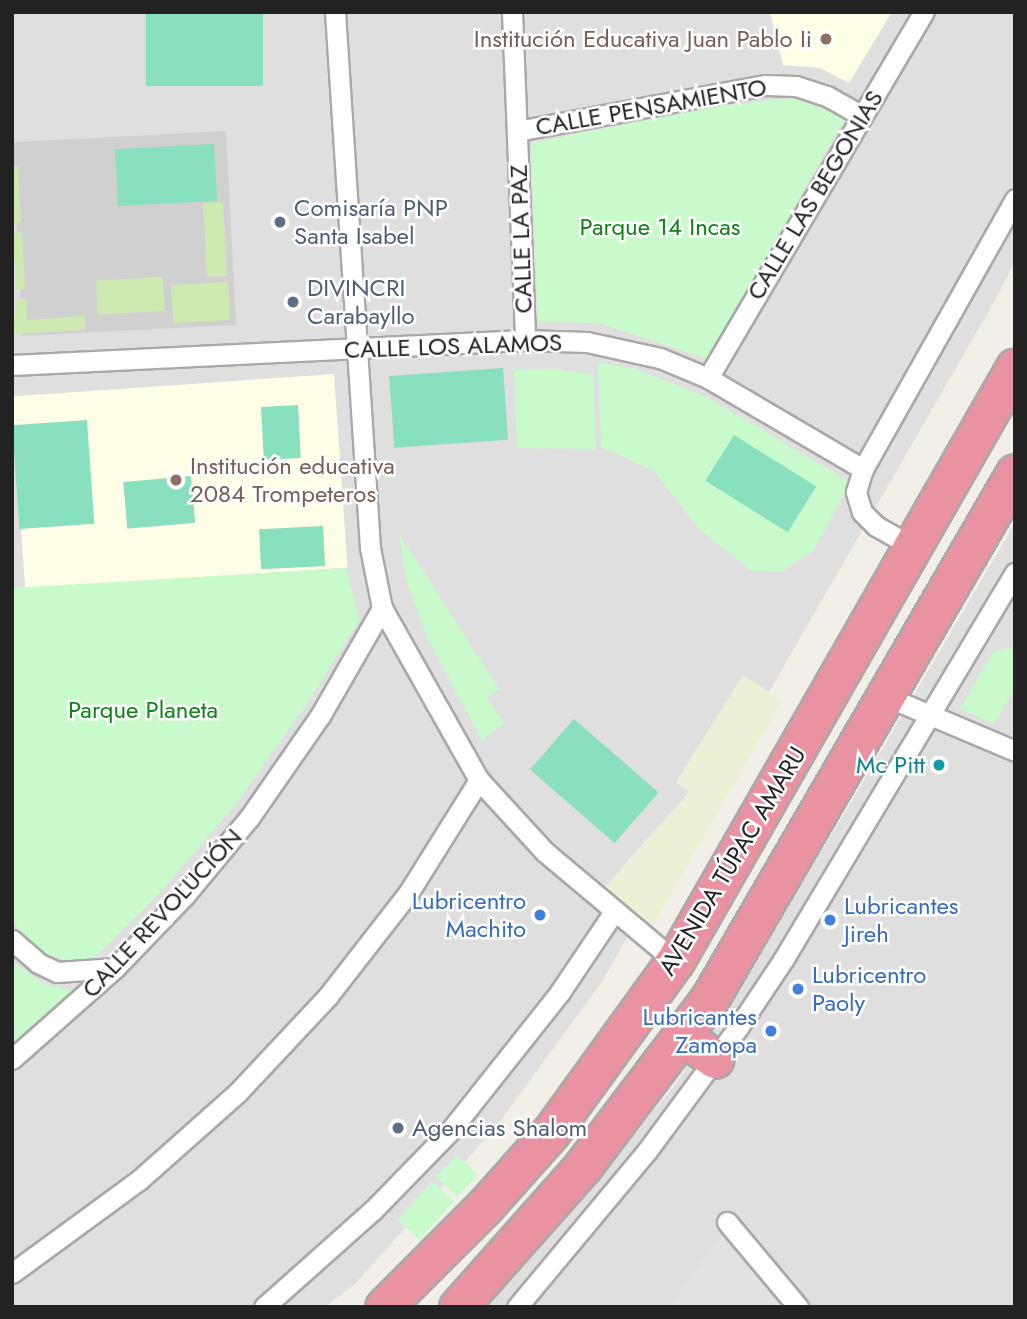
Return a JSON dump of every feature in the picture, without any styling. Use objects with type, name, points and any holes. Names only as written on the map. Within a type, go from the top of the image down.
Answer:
[{"type":"highway","name":"AVENIDA TÚPAC AMARU","points":[[384,1307],[485,1206],[551,1132],[675,961],[1015,367]]},
{"type":"highway","points":[[969,447],[1015,473]]},
{"type":"highway","name":"AVENIDA TÚPAC AMARU","points":[[458,1307],[583,1166],[683,1035],[741,949],[1015,473]]},
{"type":"highway","points":[[683,1035],[715,1059]]},
{"type":"street","points":[[335,12],[355,348],[372,569],[382,608],[480,780],[545,852],[613,913],[675,961]]},
{"type":"street","name":"CALLE LA PAZ","points":[[512,12],[525,340]]},
{"type":"street","name":"CALLE LAS BEGONIAS","points":[[708,378],[923,12]]},
{"type":"street","name":"CALLE PENSAMIENTO","points":[[517,131],[766,85],[796,86],[827,96],[862,116]]},
{"type":"street","points":[[913,547],[862,512],[856,492],[863,469],[1015,200]]},
{"type":"street","name":"CALLE LOS ALAMOS","points":[[12,365],[525,340],[622,348],[708,378],[863,469]]},
{"type":"street","points":[[530,1302],[647,1151],[783,960],[1015,573]]},
{"type":"street","name":"CALLE REVOLUCIÓN","points":[[12,1059],[116,968],[185,895],[249,818],[320,716],[382,608]]},
{"type":"street","points":[[885,696],[929,717],[1015,751]]},
{"type":"street","points":[[12,1273],[139,1180],[238,1092],[328,996],[392,913],[480,780]]},
{"type":"street","points":[[264,1307],[373,1210],[450,1131],[560,992],[613,913]]},
{"type":"street","points":[[12,940],[38,963],[57,972],[116,968]]},
{"type":"street","points":[[727,1222],[798,1307]]},
{"type":"shaded area","points":[[12,12],[1015,12],[1015,262],[994,302],[601,983],[496,1127],[355,1284],[325,1307],[12,1307]]},
{"type":"shaded area","name":"Institución Educativa Juan Pablo Ii","points":[[770,12],[892,12],[849,83],[820,68],[783,65]]},
{"type":"shaded area","points":[[226,131],[236,325],[22,336],[12,142]]},
{"type":"shaded area","name":"Institución educativa 2084 Trompeteros","points":[[334,374],[348,568],[25,590],[12,397]]},
{"type":"shaded area","points":[[1015,523],[1015,1307],[479,1307],[531,1258],[675,1085],[841,819]]},
{"type":"shaded area","points":[[743,675],[782,701],[651,929],[602,890],[689,792],[676,782]]},
{"type":"shaded area","points":[[721,1235],[781,1307],[669,1307]]},
{"type":"green space","points":[[146,12],[263,12],[263,86],[146,86]]},
{"type":"green space","name":"Parque 14 Incas","points":[[794,98],[845,118],[708,359],[598,323],[538,321],[531,143],[718,106]]},
{"type":"green space","points":[[214,144],[217,201],[118,206],[115,149]]},
{"type":"green space","points":[[12,166],[18,166],[21,222],[12,223]]},
{"type":"green space","points":[[223,202],[227,276],[207,277],[203,203]]},
{"type":"green space","points":[[13,232],[22,232],[25,289],[16,289]]},
{"type":"green space","points":[[163,277],[165,311],[98,314],[96,281]]},
{"type":"green space","points":[[228,282],[230,320],[173,323],[171,285]]},
{"type":"green space","points":[[17,299],[26,299],[27,320],[85,316],[86,330],[12,334]]},
{"type":"green space","points":[[598,363],[633,368],[707,397],[850,482],[814,550],[781,572],[752,571],[700,530],[654,471],[601,447]]},
{"type":"green space","points":[[503,368],[508,440],[394,448],[389,376]]},
{"type":"green space","points":[[559,369],[593,375],[596,449],[517,448],[514,370]]},
{"type":"green space","points":[[298,405],[301,458],[264,460],[261,407]]},
{"type":"green space","points":[[87,420],[94,524],[19,529],[12,425]]},
{"type":"green space","points":[[734,435],[816,486],[788,532],[705,481]]},
{"type":"green space","points":[[191,476],[195,523],[127,529],[123,482]]},
{"type":"green space","points":[[323,526],[325,566],[261,569],[259,529]]},
{"type":"green space","points":[[399,534],[499,689],[487,698],[504,723],[482,741],[426,635],[406,579]]},
{"type":"green space","name":"Parque Planeta","points":[[346,568],[359,620],[310,699],[233,808],[152,901],[94,958],[72,962],[42,953],[23,938],[12,917],[12,588]]},
{"type":"green space","points":[[1015,647],[1015,687],[994,724],[960,709],[993,652]]},
{"type":"green space","points":[[574,719],[659,792],[615,843],[530,770]]},
{"type":"green space","points":[[12,961],[44,984],[77,991],[15,1049]]},
{"type":"green space","points":[[457,1155],[478,1175],[457,1197],[436,1177]]},
{"type":"green space","points":[[432,1181],[454,1201],[419,1240],[397,1220]]},
{"type":"place","name":"Institución Educativa Juan Pablo Ii","points":[[826,39]]},
{"type":"place","name":"Comisaría PNP Santa Isabel","points":[[280,222]]},
{"type":"place","name":"DIVINCRI Carabayllo","points":[[293,302]]},
{"type":"place","name":"Institución educativa 2084 Trompeteros","points":[[176,480]]},
{"type":"place","name":"Mc Pitt","points":[[939,765]]},
{"type":"place","name":"Lubricentro Machito","points":[[540,915]]},
{"type":"place","name":"Lubricantes Jireh","points":[[830,920]]},
{"type":"place","name":"Lubricentro Paoly","points":[[798,989]]},
{"type":"place","name":"Lubricantes Zamopa","points":[[771,1031]]},
{"type":"place","name":"Agencias Shalom","points":[[398,1128]]}]
